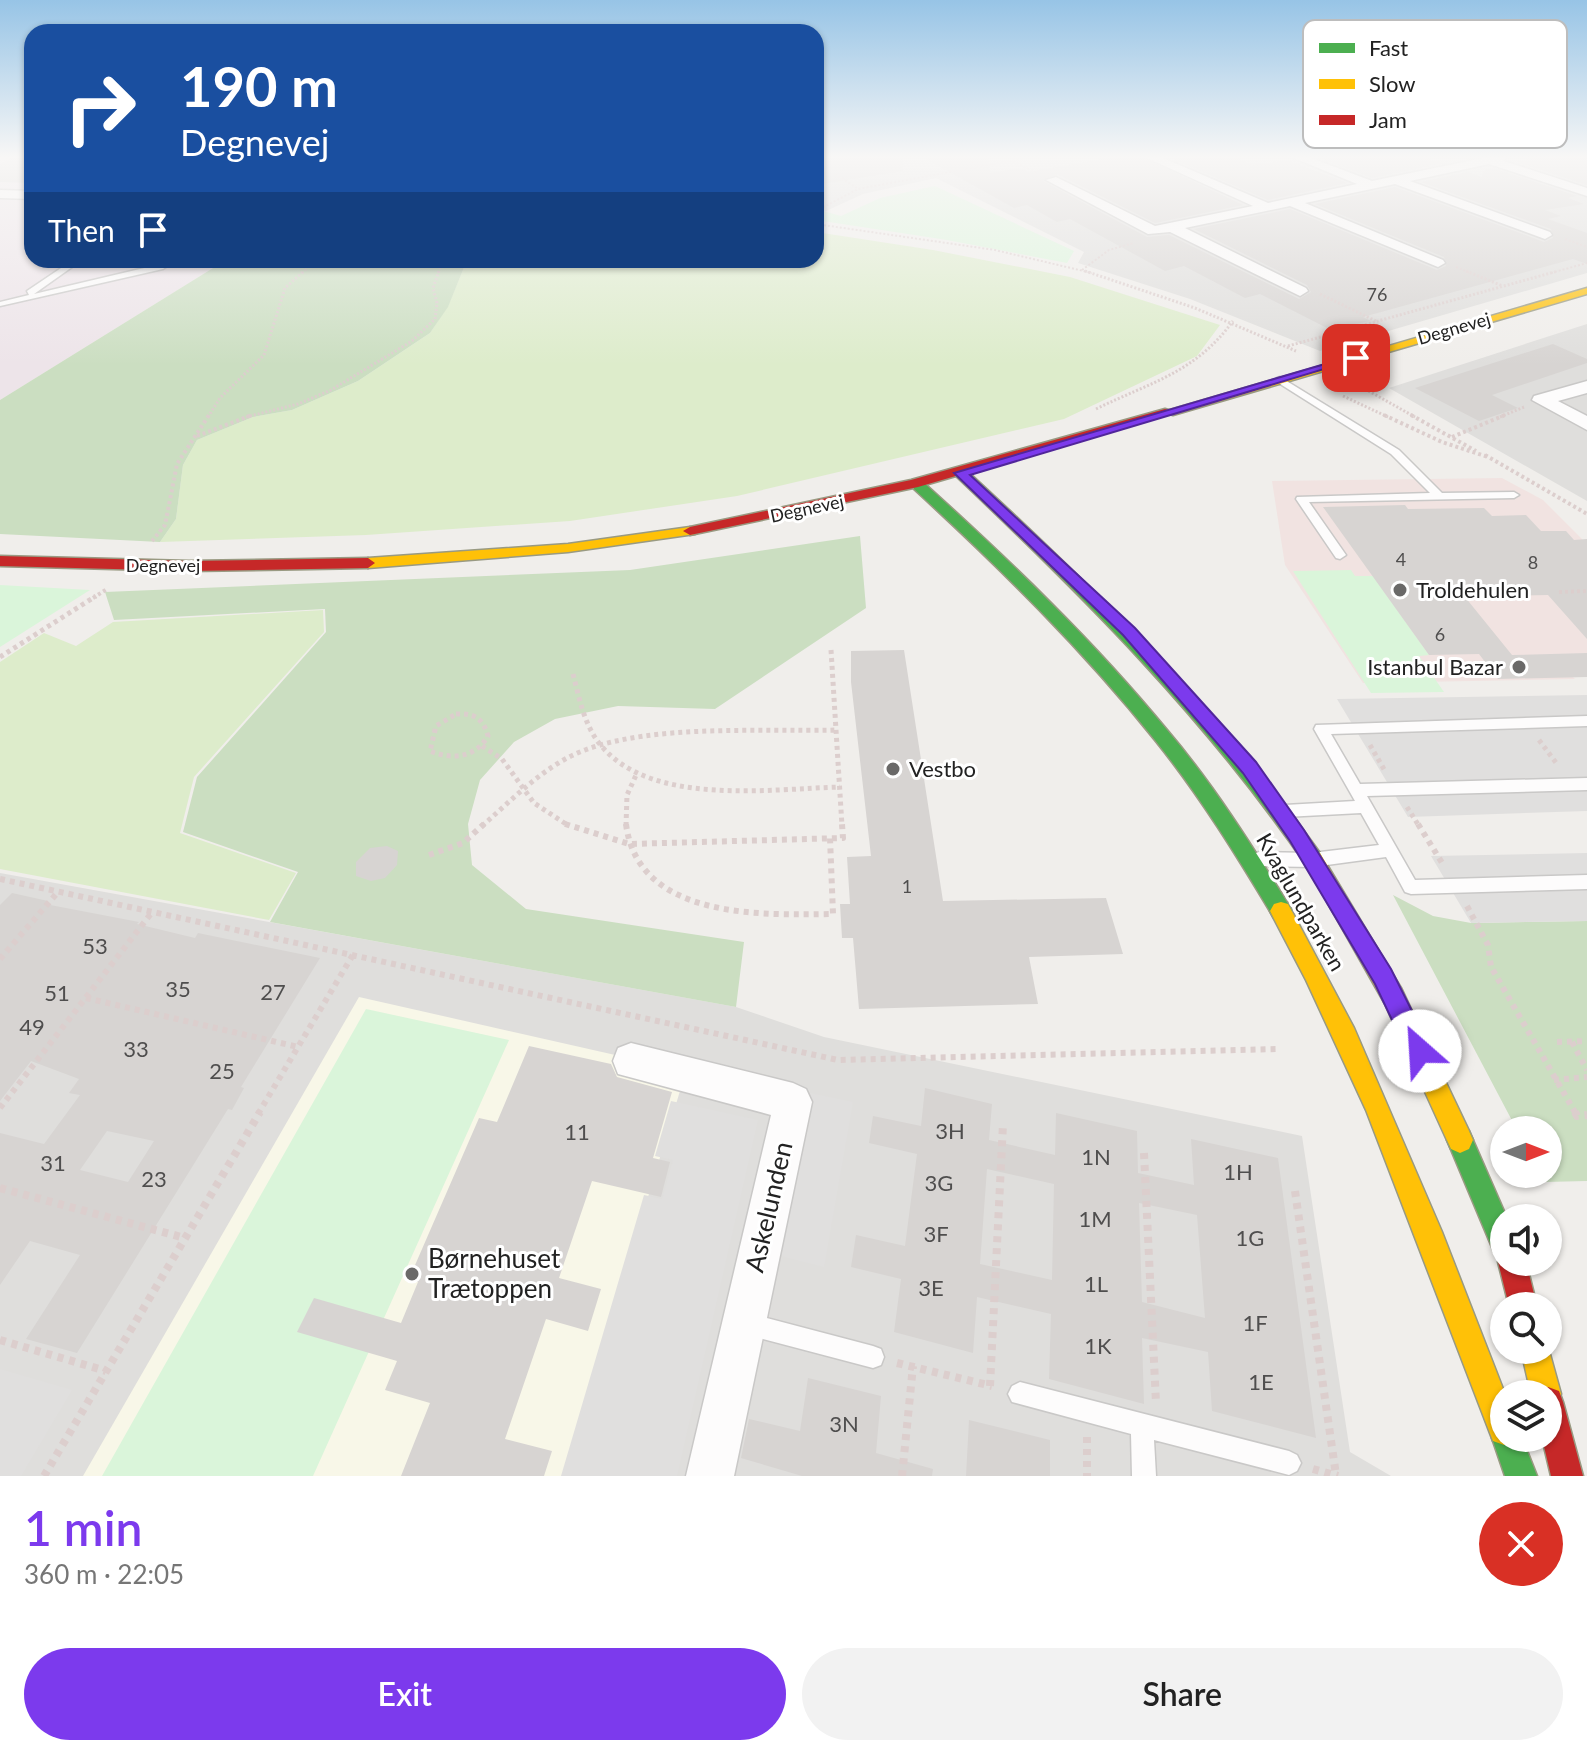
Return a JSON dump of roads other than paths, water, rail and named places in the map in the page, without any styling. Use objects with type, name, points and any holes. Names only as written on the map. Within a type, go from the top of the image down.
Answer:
[{"type":"street","points":[[1145,227],[1153,231],[1171,227],[1300,291]]},
{"type":"street","points":[[1351,227],[1438,263]]},
{"type":"street","points":[[1523,227],[1545,235]]},
{"type":"street","name":"Degnevej","points":[[0,561],[129,566],[287,566],[486,556],[609,543],[751,521],[919,486],[1587,291]]},
{"type":"street","points":[[1587,387],[1541,400],[1587,424]]},
{"type":"street","name":"Kvaglundparken","points":[[961,473],[1129,631],[1198,707],[1281,811],[1383,976],[1456,1126],[1490,1208]]},
{"type":"street","name":"Kvaglundparken","points":[[919,486],[1065,624],[1126,689],[1187,767],[1251,858],[1335,1014],[1400,1163],[1490,1394]]},
{"type":"street","name":"Askelunden","points":[[631,1061],[793,1102],[710,1476]]},
{"type":"street","points":[[1512,1452],[1521,1476]]},
{"type":"street","points":[[1561,1452],[1567,1476]]},
{"type":"lane","points":[[26,295],[66,268]]},
{"type":"lane","points":[[0,304],[26,295],[114,278],[146,268]]},
{"type":"lane","points":[[1280,380],[1395,452],[1440,497]]},
{"type":"lane","points":[[1340,555],[1301,499],[1514,495]]},
{"type":"lane","points":[[1587,721],[1321,729],[1411,887],[1587,882]]},
{"type":"lane","points":[[1356,790],[1587,784]]},
{"type":"lane","points":[[1281,811],[1365,807]]},
{"type":"lane","points":[[1251,858],[1312,860],[1390,850]]},
{"type":"lane","points":[[743,1323],[873,1357]]},
{"type":"lane","points":[[1020,1394],[1289,1463]]},
{"type":"lane","points":[[1144,1476],[1150,1427]]},
{"type":"place","name":"Troldehulen","points":[[1400,590]]},
{"type":"place","name":"Istanbul Bazar","points":[[1519,667]]},
{"type":"place","name":"Vestbo","points":[[893,769]]},
{"type":"place","name":"Børnehuset Trætoppen","points":[[412,1274]]}]
